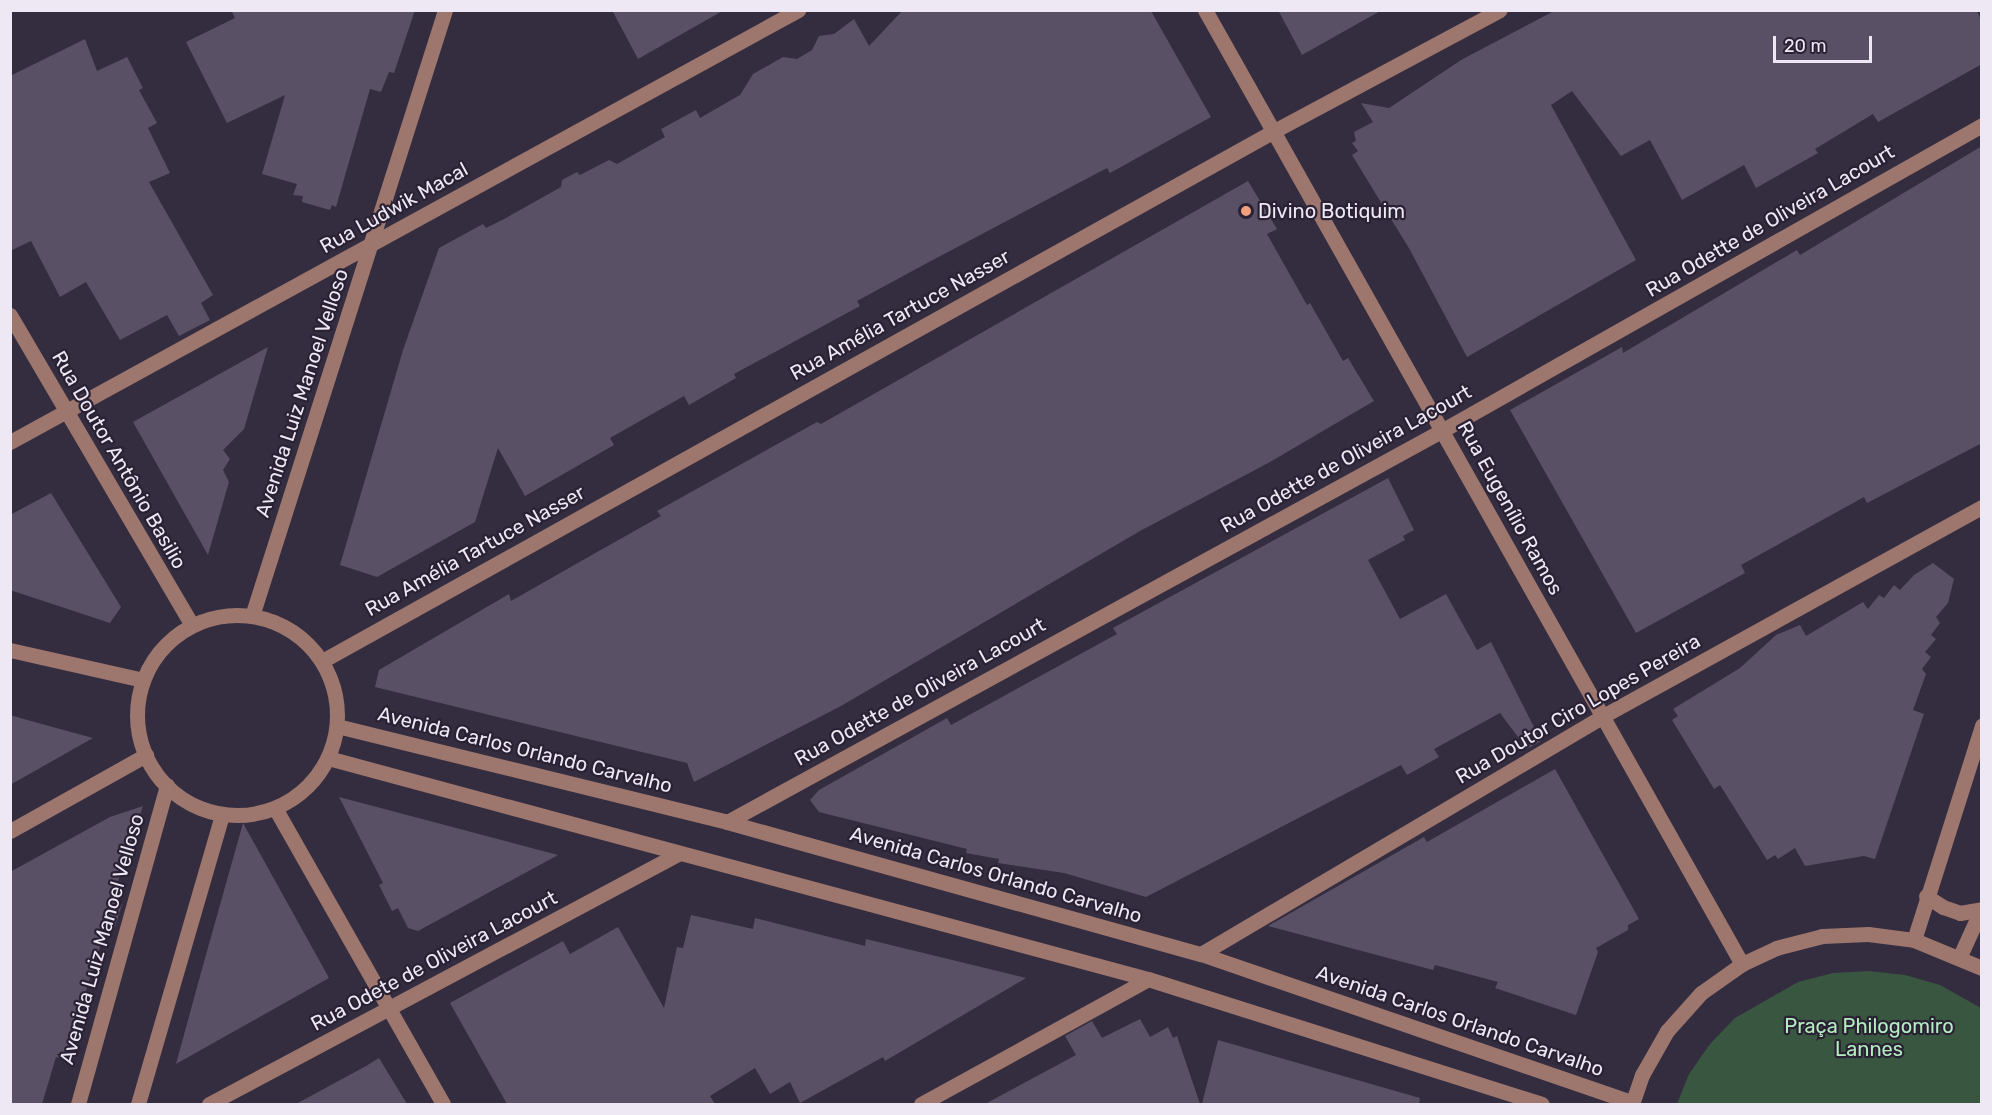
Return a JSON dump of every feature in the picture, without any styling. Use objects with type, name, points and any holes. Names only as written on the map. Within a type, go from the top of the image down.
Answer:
[{"type":"street","name":"Avenida Luiz Manoel Velloso","points":[[252,616],[445,10]]},
{"type":"street","name":"Rua Ludwik Macal","points":[[10,442],[798,10]]},
{"type":"street","name":"Rua Eugenílio Ramos","points":[[1205,10],[1742,964]]},
{"type":"street","name":"Rua Amélia Tartuce Nasser","points":[[321,661],[1274,131],[1500,10]]},
{"type":"street","name":"Rua Odette de Oliveira Lacourt","points":[[727,822],[1443,430],[1982,125]]},
{"type":"street","name":"Rua Doutor Antônio Basilio","points":[[10,315],[64,412],[192,625]]},
{"type":"street","name":"Rua Doutor Ciro Lopes Pereira","points":[[1201,954],[1604,716],[1982,507]]},
{"type":"street","points":[[221,616],[252,616],[279,624],[303,639],[321,661],[335,692],[337,726],[328,758],[302,792],[275,808],[249,814],[222,814],[192,804],[167,785],[146,755],[139,731],[138,705],[143,680],[162,648],[192,625],[221,616]]},
{"type":"street","points":[[10,650],[143,680]]},
{"type":"street","name":"Avenida Carlos Orlando Carvalho","points":[[337,726],[727,822],[1201,954],[1632,1103]]},
{"type":"street","points":[[1914,940],[1926,896],[1982,726]]},
{"type":"street","points":[[10,831],[146,755]]},
{"type":"street","points":[[328,758],[1148,979],[1542,1104]]},
{"type":"street","name":"Avenida Luiz Manoel Velloso","points":[[78,1104],[167,785]]},
{"type":"street","points":[[275,808],[443,1104]]},
{"type":"street","points":[[138,1104],[222,814]]},
{"type":"street","name":"Rua Odete de Oliveira Lacourt","points":[[209,1104],[678,854]]},
{"type":"street","points":[[1926,896],[1960,913],[1981,910]]},
{"type":"street","points":[[1960,956],[1981,910]]},
{"type":"street","points":[[1632,1103],[1667,1031],[1701,993],[1742,964],[1776,948],[1822,936],[1868,934],[1914,940],[1960,956],[1982,968]]},
{"type":"street","points":[[921,1104],[1148,979]]},
{"type":"green space","name":"Praça Philogomiro Lannes","points":[[1869,971],[1905,975],[1940,985],[1981,1008],[1981,1104],[1677,1104],[1689,1074],[1710,1044],[1735,1018],[1798,982],[1833,973]]},
{"type":"building","points":[[231,10],[415,10],[394,73],[389,72],[381,92],[370,89],[336,207],[332,205],[330,210],[302,202],[303,196],[293,195],[297,184],[262,174],[285,95],[227,123],[186,42],[235,18]]},
{"type":"building","points":[[612,10],[724,10],[638,59]]},
{"type":"building","points":[[903,10],[1151,11],[1211,117],[1110,173],[1107,168],[857,301],[860,306],[734,374],[736,378],[689,405],[684,396],[610,438],[614,445],[525,496],[498,448],[475,522],[377,577],[340,565],[403,350],[439,248],[483,224],[486,228],[506,218],[561,187],[562,180],[577,172],[580,175],[609,160],[617,164],[665,137],[661,129],[696,110],[700,118],[740,95],[753,74],[783,57],[797,59],[812,50],[819,36],[834,34],[854,19],[869,46]]},
{"type":"building","points":[[1278,10],[1382,10],[1302,55]]},
{"type":"building","points":[[1556,10],[1976,10],[1982,21],[1982,64],[1878,122],[1873,114],[1815,149],[1818,153],[1756,188],[1744,165],[1682,200],[1650,140],[1621,156],[1572,91],[1551,105],[1636,260],[1467,357],[1410,250],[1352,155],[1358,151],[1352,143],[1356,141],[1354,132],[1373,122],[1361,103],[1389,108],[1461,60]]},
{"type":"building","points":[[85,39],[97,71],[127,57],[143,88],[139,90],[157,123],[148,128],[170,173],[149,182],[213,295],[201,303],[210,320],[179,336],[167,315],[120,340],[86,282],[60,297],[31,241],[10,251],[10,76]]},
{"type":"building","points":[[1982,146],[1982,443],[1867,503],[1864,497],[1741,565],[1745,573],[1636,633],[1510,410],[1622,347],[1623,353],[1797,250],[1800,255]]},
{"type":"building","points":[[1248,181],[1277,229],[1267,234],[1307,305],[1310,303],[1343,361],[1348,358],[1374,401],[1270,462],[1140,531],[841,706],[694,782],[687,763],[375,687],[379,670],[509,594],[511,601],[661,516],[657,511],[817,422],[821,424]]},
{"type":"building","points":[[268,347],[244,429],[223,450],[230,459],[223,470],[229,482],[208,555],[133,422]]},
{"type":"building","points":[[1388,478],[1414,530],[1403,536],[1405,540],[1368,560],[1400,619],[1446,594],[1477,650],[1491,642],[1541,741],[1527,749],[1500,713],[1434,749],[1439,757],[1407,775],[1401,765],[1146,897],[1064,873],[998,863],[999,859],[966,853],[967,849],[819,812],[810,800],[819,790],[947,718],[951,725],[1117,634],[1113,628]]},
{"type":"building","points":[[51,493],[121,607],[110,623],[10,590],[10,515]]},
{"type":"building","points":[[1933,563],[1954,579],[1948,603],[1936,617],[1940,623],[1931,635],[1936,639],[1925,652],[1931,657],[1922,669],[1926,674],[1913,710],[1924,714],[1875,859],[1864,856],[1805,866],[1795,848],[1778,859],[1775,855],[1767,860],[1720,785],[1714,789],[1672,720],[1678,716],[1673,709],[1740,668],[1776,635],[1800,625],[1806,636],[1863,602],[1868,609],[1879,595],[1884,598],[1894,585],[1900,590],[1914,575]]},
{"type":"building","points":[[10,715],[38,723],[93,738],[10,785]]},
{"type":"building","points":[[1555,769],[1639,919],[1628,925],[1628,930],[1596,948],[1598,952],[1576,1015],[1495,988],[1498,982],[1435,965],[1433,970],[1268,926],[1424,837],[1427,842]]},
{"type":"building","points":[[339,797],[558,855],[418,931],[408,928],[398,908],[392,911],[379,885],[383,883]]},
{"type":"building","points":[[143,806],[112,900],[122,904],[115,927],[107,925],[64,1060],[56,1057],[42,1104],[10,1104],[10,872],[110,817]]},
{"type":"building","points":[[243,823],[329,978],[176,1064],[202,969]]},
{"type":"building","points":[[691,915],[753,929],[755,918],[865,946],[866,939],[1026,978],[885,1061],[883,1057],[800,1103],[790,1082],[770,1094],[755,1068],[710,1096],[715,1104],[507,1104],[450,1003],[563,941],[570,954],[618,927],[664,1008],[677,947],[683,948]]},
{"type":"building","points":[[1140,1019],[1150,1037],[1168,1027],[1173,1038],[1177,1036],[1200,1104],[985,1104],[1076,1055],[1065,1036],[1092,1021],[1102,1038]]},
{"type":"building","points":[[1218,1040],[1420,1098],[1419,1104],[1202,1104]]},
{"type":"building","points":[[379,1058],[407,1104],[296,1104],[366,1066]]},
{"type":"place","name":"Divino Botiquim","points":[[1246,211]]}]
